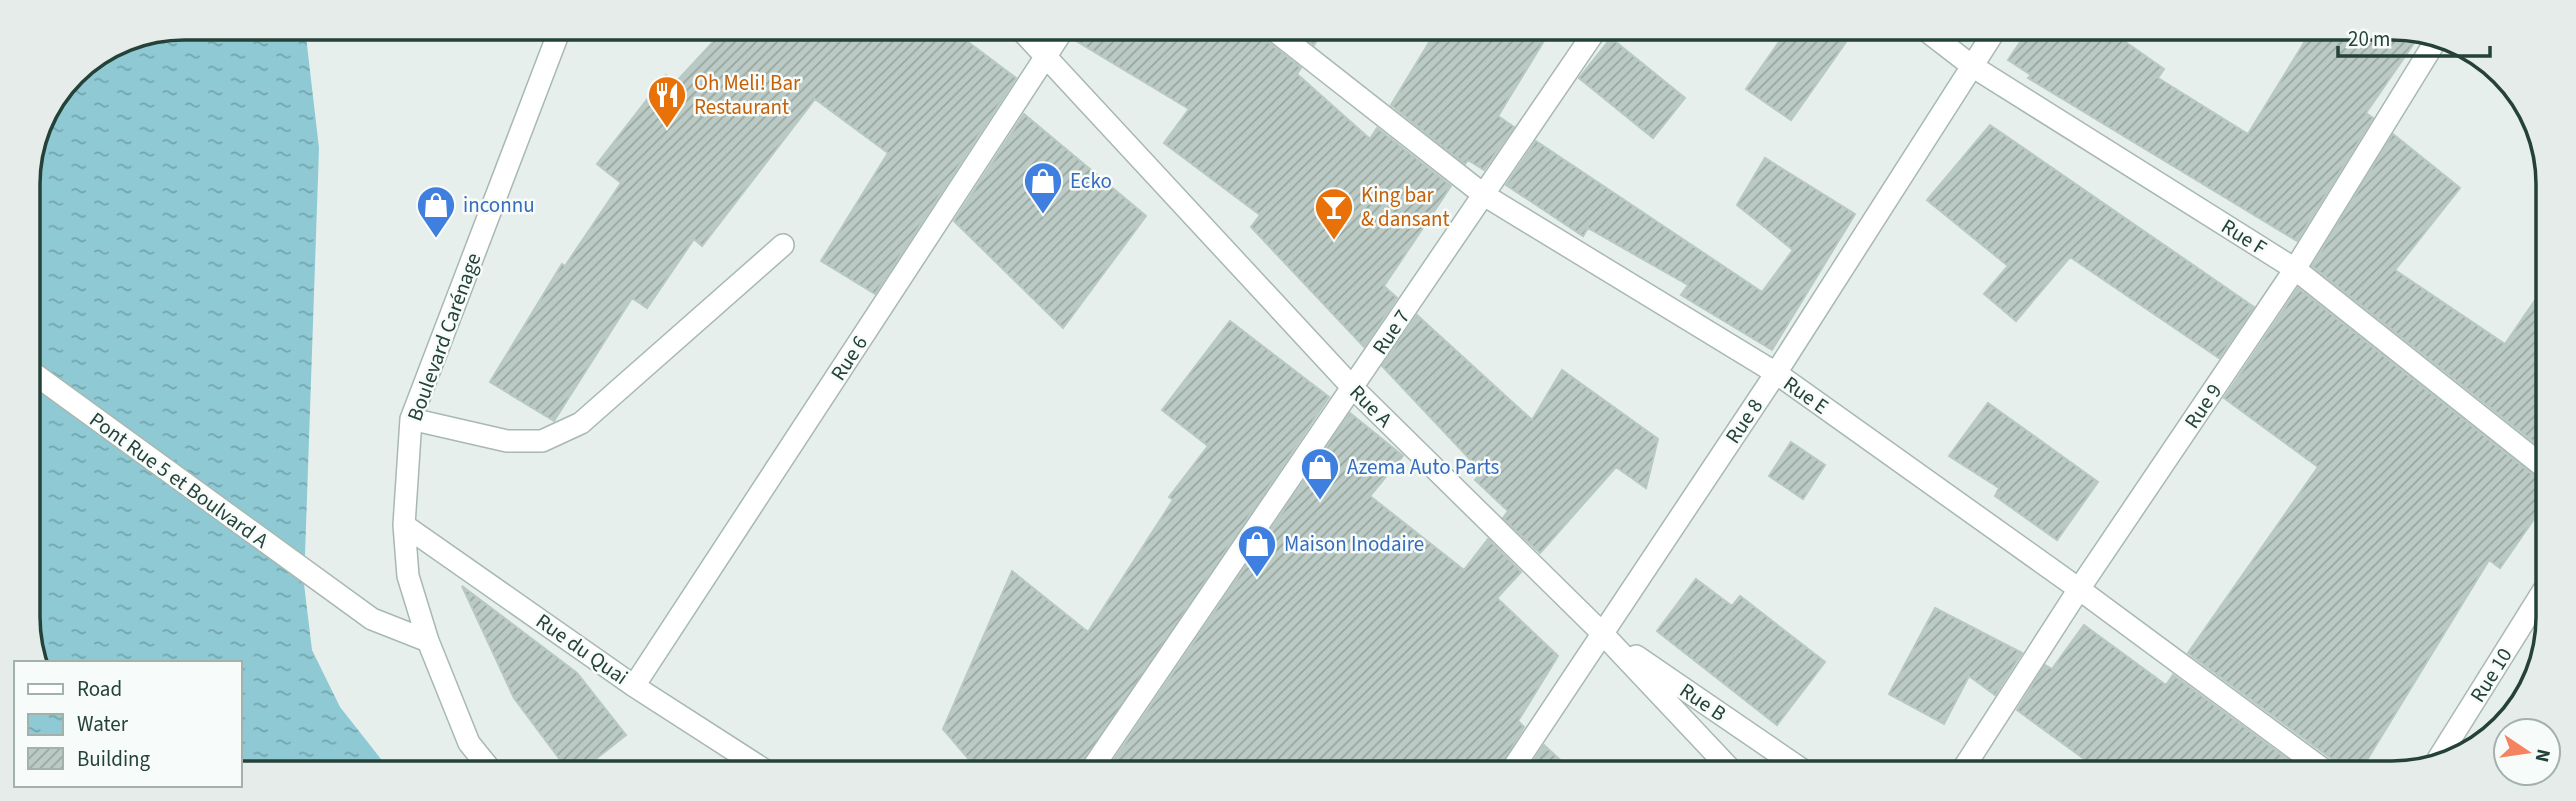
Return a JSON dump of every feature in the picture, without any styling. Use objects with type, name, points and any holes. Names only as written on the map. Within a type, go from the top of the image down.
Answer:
[{"type":"street","name":"Rue E","points":[[1287,40],[1484,195],[1776,373],[2079,589],[2312,760]]},
{"type":"street","name":"Rue 7","points":[[1097,761],[1589,40]]},
{"type":"street","name":"Rue F","points":[[1939,40],[1972,66],[2295,270],[2536,461]]},
{"type":"street","name":"Rue 8","points":[[1518,760],[1776,373],[1989,40]]},
{"type":"street","name":"Boulevard Carénage","points":[[484,761],[470,743],[428,641],[408,576],[404,525],[411,419],[555,41]]},
{"type":"street","name":"Rue A","points":[[1032,41],[1353,388],[1601,632],[1722,760]]},
{"type":"street","name":"Rue 6","points":[[634,686],[1056,41]]},
{"type":"street","name":"Rue 9","points":[[1969,760],[2079,589],[2295,270],[2432,46]]},
{"type":"street","points":[[411,419],[507,441],[542,441],[581,423],[783,245]]},
{"type":"street","name":"Pont Rue 5 et Boulvard A","points":[[41,378],[372,619],[428,641]]},
{"type":"street","name":"Rue du Quai","points":[[404,525],[634,686],[750,761]]},
{"type":"street","name":"Rue 10","points":[[2443,751],[2536,602]]},
{"type":"street","name":"Rue B","points":[[1601,632],[1788,760]]},
{"type":"water","points":[[175,41],[307,41],[319,148],[304,584],[312,650],[340,707],[382,761],[242,761],[242,661],[47,661],[40,617],[41,166],[55,121],[76,89],[104,65],[138,48]]},
{"type":"building","points":[[1430,40],[1544,40],[1498,116],[1514,127],[1484,170],[1468,160],[1465,164],[1391,105]]},
{"type":"building","points":[[1609,40],[1614,40],[1685,98],[1653,138],[1579,78]]},
{"type":"building","points":[[1780,40],[1847,40],[1791,120],[1746,89]]},
{"type":"building","points":[[2021,40],[2123,40],[2164,69],[2158,78],[2248,134],[2306,40],[2415,42],[2366,113],[2373,118],[2297,241],[2028,78],[2031,75],[2008,60]]},
{"type":"building","points":[[714,41],[966,41],[1016,78],[875,294],[821,261],[888,153],[815,99],[702,246],[694,239],[647,308],[632,298],[554,421],[490,382],[562,264],[565,266],[621,183],[597,164],[666,75],[676,82]]},
{"type":"building","points":[[1076,41],[1267,41],[1301,68],[1297,74],[1370,139],[1377,128],[1451,186],[1384,286],[1397,298],[1364,347],[1251,227],[1260,215],[1164,143],[1189,109]]},
{"type":"building","points":[[1024,114],[1146,216],[1063,328],[954,221]]},
{"type":"building","points":[[1990,125],[2254,307],[2219,358],[2070,257],[2016,321],[1984,294],[2008,266],[1927,200]]},
{"type":"building","points":[[2393,134],[2460,188],[2395,270],[2505,344],[2536,299],[2536,444],[2312,266]]},
{"type":"building","points":[[1536,141],[1762,292],[1793,250],[1737,205],[1765,158],[1855,214],[1772,350],[1681,295],[1688,285],[1588,228],[1583,236],[1506,185]]},
{"type":"building","points":[[2298,288],[2536,477],[2536,516],[2500,568],[2489,560],[2367,760],[2333,760],[2188,653],[2318,467],[2224,398]]},
{"type":"building","points":[[1417,315],[1532,420],[1562,370],[1658,439],[1646,488],[1616,467],[1540,553],[1503,518],[1508,511],[1475,480],[1482,472],[1382,366]]},
{"type":"building","points":[[1230,321],[1329,397],[1084,761],[970,761],[943,729],[1012,571],[1088,632],[1173,500],[1169,497],[1208,446],[1162,410]]},
{"type":"building","points":[[1988,403],[2098,482],[2057,540],[1995,496],[1999,488],[1949,456]]},
{"type":"building","points":[[1350,413],[1403,456],[1370,496],[1464,570],[1488,539],[1521,572],[1497,598],[1558,656],[1518,721],[1524,727],[1504,760],[1113,761]]},
{"type":"building","points":[[1791,442],[1825,465],[1803,499],[1769,476]]},
{"type":"building","points":[[1696,579],[1732,606],[1740,596],[1825,662],[1777,725],[1657,631]]},
{"type":"building","points":[[462,586],[577,673],[626,735],[593,761],[561,761],[514,698]]},
{"type":"building","points":[[1935,608],[2022,653],[1995,695],[1969,676],[1944,724],[1889,694]]},
{"type":"building","points":[[2084,625],[2166,685],[2173,675],[2289,760],[2086,760],[2017,710],[2045,665],[2052,669]]},
{"type":"building","points":[[1544,745],[1561,760],[1534,760]]},
{"type":"place","name":"Oh Meli! Bar Restaurant","points":[[667,129]]},
{"type":"place","name":"Ecko","points":[[1043,215]]},
{"type":"place","name":"inconnu","points":[[436,239]]},
{"type":"place","name":"King bar & dansant","points":[[1334,241]]},
{"type":"place","name":"Azema Auto Parts","points":[[1320,501]]},
{"type":"place","name":"Maison Inodaire","points":[[1257,578]]}]
